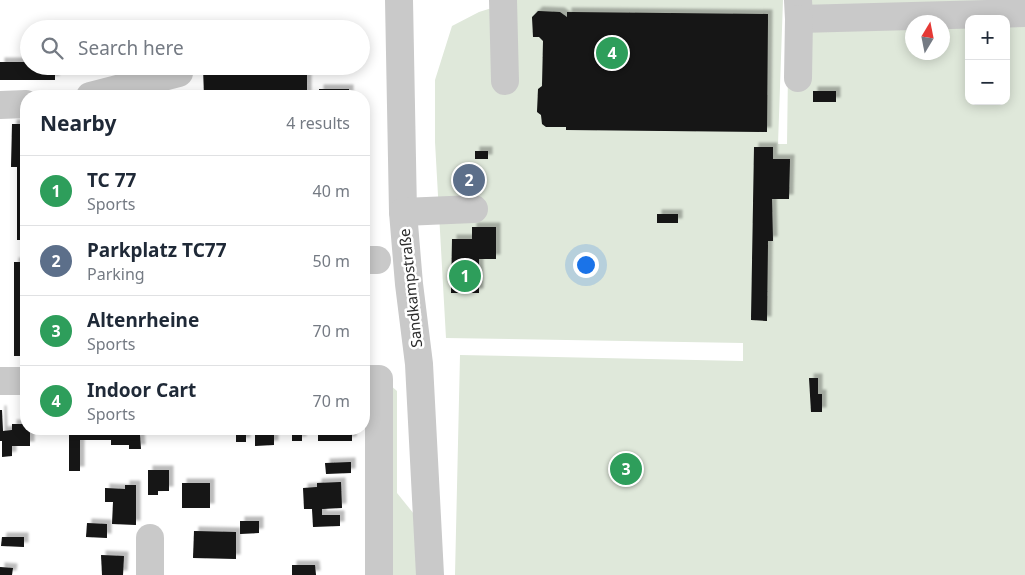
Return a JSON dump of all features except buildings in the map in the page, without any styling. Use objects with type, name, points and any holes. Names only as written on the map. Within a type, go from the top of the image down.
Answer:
[{"type":"street","name":"Sandkampstraße","points":[[399,0],[403,212],[409,284],[419,364],[430,575]]},
{"type":"street","points":[[503,0],[505,81]]},
{"type":"street","points":[[798,78],[798,10],[1025,13]]},
{"type":"street","points":[[120,90],[180,78]]},
{"type":"street","points":[[0,105],[20,104]]},
{"type":"street","points":[[403,212],[474,209]]},
{"type":"street","points":[[372,379],[379,575]]},
{"type":"street","points":[[0,381],[20,381]]},
{"type":"street","points":[[150,538],[150,575]]},
{"type":"shaded area","points":[[517,0],[783,0],[778,144],[787,144],[789,0],[1025,0],[1025,575],[455,575],[460,355],[743,361],[743,343],[446,338],[435,142],[435,80],[452,26],[479,12]]},
{"type":"shaded area","points":[[384,380],[397,391],[397,493],[418,519],[419,575],[384,575]]},
{"type":"place","name":"Indoor Cart","points":[[612,53]]},
{"type":"place","name":"Parkplatz TC77","points":[[469,180]]},
{"type":"place","name":"TC 77","points":[[465,276]]},
{"type":"place","name":"Altenrheine","points":[[626,469]]}]
